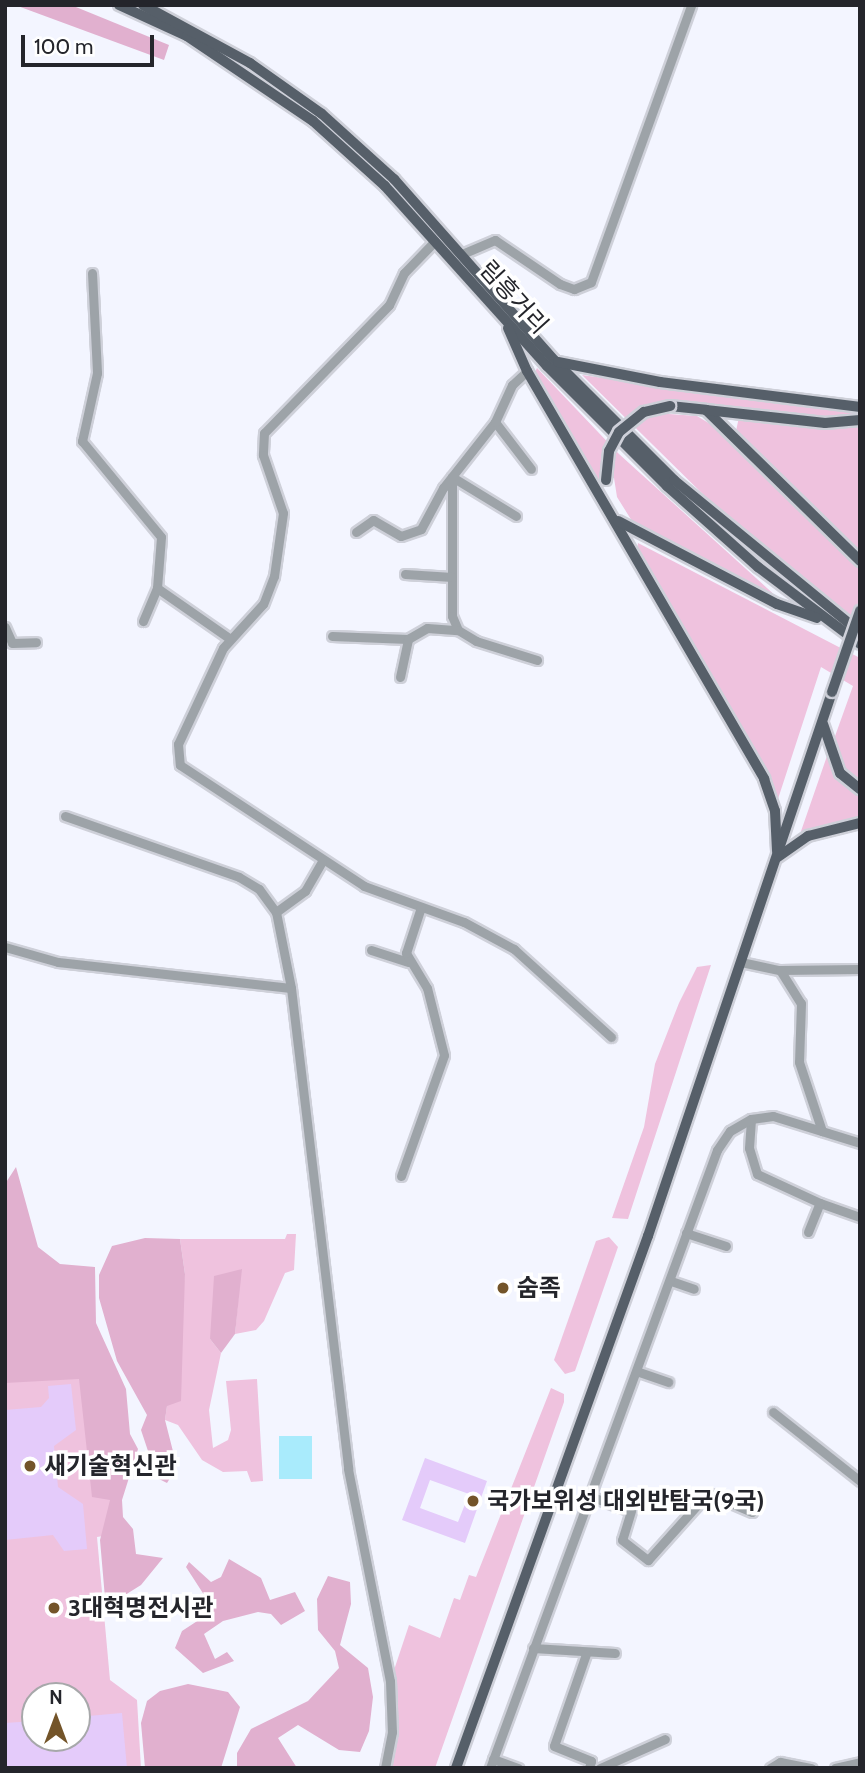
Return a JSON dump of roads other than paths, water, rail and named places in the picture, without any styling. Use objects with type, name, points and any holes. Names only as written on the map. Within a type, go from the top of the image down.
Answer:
[{"type":"main road","name":"림흥거리","points":[[119,5],[187,36],[313,121],[386,186],[503,318],[667,486],[827,622],[860,644]]},
{"type":"main road","name":"림흥거리","points":[[143,5],[250,63],[322,114],[394,179],[555,361],[674,480],[860,632]]},
{"type":"main road","points":[[503,318],[527,371],[764,779],[775,811],[778,857]]},
{"type":"main road","points":[[555,361],[660,382],[860,407]]},
{"type":"main road","points":[[827,622],[777,604],[628,529],[612,516],[606,480],[609,451],[620,432],[644,412],[670,406],[825,423],[860,421]]},
{"type":"main road","points":[[706,410],[860,561]]},
{"type":"main road","points":[[456,1768],[778,857],[860,611]]},
{"type":"main road","points":[[822,722],[840,773],[860,789]]},
{"type":"main road","points":[[778,857],[808,836],[860,823]]},
{"type":"street","points":[[462,254],[495,240],[560,284],[574,289],[591,282],[691,5]]},
{"type":"street","points":[[435,241],[404,273],[388,305],[264,433],[263,455],[283,513],[269,595],[229,638],[178,744],[180,765],[322,862],[364,886],[421,907],[514,949],[611,1037]]},
{"type":"street","points":[[92,273],[97,373],[82,441],[161,537],[157,588],[143,621]]},
{"type":"street","points":[[356,532],[373,520],[401,536],[415,533],[452,477],[495,422],[512,385],[527,371]]},
{"type":"street","points":[[495,422],[531,469]]},
{"type":"street","points":[[452,477],[516,516]]},
{"type":"street","points":[[452,477],[452,577],[458,630]]},
{"type":"street","points":[[405,575],[452,577]]},
{"type":"street","points":[[157,588],[229,638]]},
{"type":"street","points":[[5,626],[12,643],[36,642]]},
{"type":"street","points":[[332,636],[408,639],[427,628],[458,630],[537,660]]},
{"type":"street","points":[[400,677],[408,639]]},
{"type":"street","points":[[65,816],[239,877],[260,889],[276,912],[291,988],[340,1419],[390,1681],[392,1732],[385,1768]]},
{"type":"street","points":[[276,912],[305,891],[322,862]]},
{"type":"street","points":[[408,961],[406,946],[421,907]]},
{"type":"street","points":[[5,947],[58,962],[291,988]]},
{"type":"street","points":[[371,950],[408,961],[424,979],[444,1055],[401,1176]]},
{"type":"street","points":[[741,961],[780,970],[860,968]]},
{"type":"street","points":[[780,970],[801,1003],[799,1062],[822,1131]]},
{"type":"street","points":[[518,1768],[492,1763],[639,1372],[686,1233],[724,1137],[751,1119],[773,1116],[860,1143]]},
{"type":"street","points":[[751,1119],[749,1148],[757,1174],[820,1203],[860,1217]]},
{"type":"street","points":[[808,1232],[820,1203]]},
{"type":"street","points":[[686,1233],[726,1246]]},
{"type":"street","points":[[671,1281],[694,1289]]},
{"type":"street","points":[[639,1372],[668,1382]]},
{"type":"street","points":[[773,1412],[860,1481]]},
{"type":"street","points":[[592,1497],[631,1511],[622,1540],[649,1560],[708,1493],[752,1512]]},
{"type":"street","points":[[533,1648],[586,1654],[615,1653]]},
{"type":"street","points":[[586,1654],[554,1746],[591,1761],[589,1768]]},
{"type":"street","points":[[600,1768],[665,1740]]},
{"type":"street","points":[[770,1768],[780,1762],[811,1768]]},
{"type":"street","points":[[835,1768],[860,1762]]},
{"type":"water","points":[[279,1436],[312,1436],[312,1479],[279,1479]]},
{"type":"place","name":"숨족","points":[[503,1288]]},
{"type":"place","name":"새기술혁신관","points":[[30,1466]]},
{"type":"place","name":"국가보위성 대외반탐국(9국)","points":[[473,1501]]},
{"type":"place","name":"3대혁명전시관","points":[[54,1608]]}]
